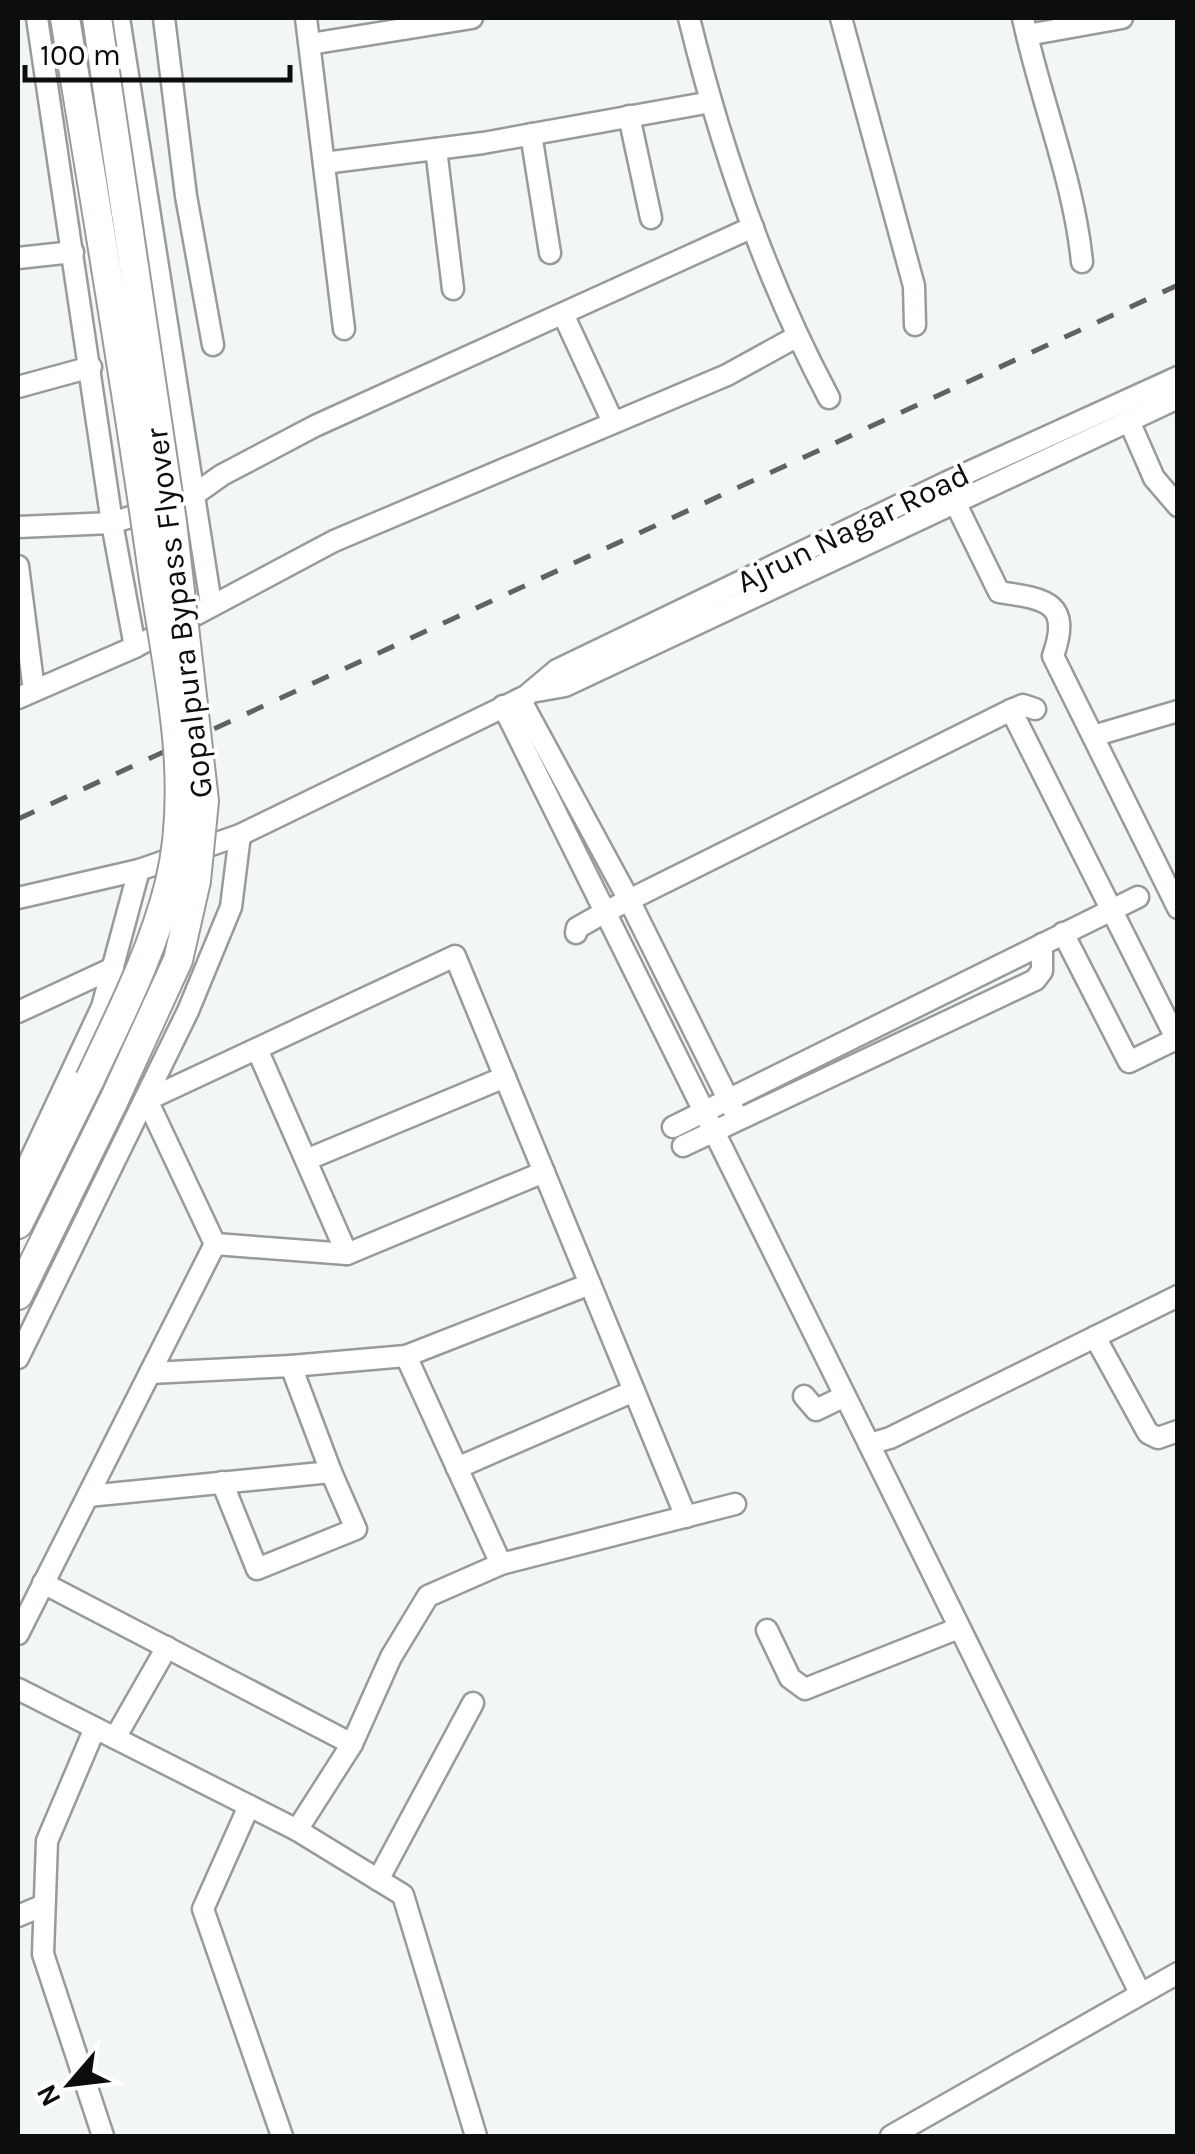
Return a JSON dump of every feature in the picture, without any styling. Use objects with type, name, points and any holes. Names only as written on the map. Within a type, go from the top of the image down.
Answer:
[{"type":"main road","name":"Gopalpura Bypass Flyover","points":[[18,1224],[140,972],[170,880],[179,804],[176,732],[142,495],[65,18]]},
{"type":"main road","name":"Gopalpura Bypass Flyover","points":[[18,1294],[178,960],[196,880],[204,801],[172,522],[97,18]]},
{"type":"street","points":[[38,18],[112,524],[135,647]]},
{"type":"street","points":[[119,18],[191,497],[211,604]]},
{"type":"street","points":[[164,18],[186,196],[213,346]]},
{"type":"street","points":[[306,18],[344,329]]},
{"type":"street","points":[[310,44],[472,18]]},
{"type":"street","points":[[689,18],[728,164],[796,337],[828,398]]},
{"type":"street","points":[[844,18],[914,286],[915,325]]},
{"type":"street","points":[[1082,262],[1079,228],[1025,26],[1122,18]]},
{"type":"street","points":[[324,164],[531,134],[710,102]]},
{"type":"street","points":[[629,116],[651,218]]},
{"type":"street","points":[[531,134],[550,253]]},
{"type":"street","points":[[436,149],[453,289]]},
{"type":"street","points":[[18,527],[112,524],[191,497],[222,474],[315,426],[753,227]]},
{"type":"street","points":[[18,258],[73,252]]},
{"type":"street","points":[[564,316],[613,422]]},
{"type":"street","points":[[18,566],[26,694],[135,647],[334,542],[728,375],[796,337]]},
{"type":"street","points":[[18,387],[91,367]]},
{"type":"street","name":"Ajrun Nagar Road","points":[[519,699],[557,670],[945,483],[1178,377]]},
{"type":"street","name":"Ajrun Nagar Road","points":[[18,898],[140,870],[240,835],[519,699],[565,686],[1178,398]]},
{"type":"street","points":[[1129,421],[1154,478],[1178,506]]},
{"type":"street","points":[[945,483],[999,592],[1044,600],[1058,612],[1062,630],[1053,656],[1178,908]]},
{"type":"street","points":[[519,699],[629,900],[733,1110]]},
{"type":"street","points":[[519,699],[607,911],[1140,1992]]},
{"type":"street","points":[[576,933],[577,928],[607,911],[1023,704],[1035,709]]},
{"type":"street","points":[[1012,710],[1177,1040],[1129,1062],[1063,933]]},
{"type":"street","points":[[1092,736],[1178,710]]},
{"type":"street","points":[[18,1358],[147,1100],[231,907],[240,835]]},
{"type":"street","points":[[18,1186],[102,1006],[140,870]]},
{"type":"street","points":[[1042,944],[1043,964],[1035,980],[854,1066],[733,1110],[706,1110],[678,1137],[716,1130],[733,1110],[843,1041],[1138,896]]},
{"type":"street","points":[[147,1100],[455,956],[686,1517]]},
{"type":"street","points":[[18,1012],[113,968]]},
{"type":"street","points":[[843,1041],[854,1066]]},
{"type":"street","points":[[258,1048],[347,1254]]},
{"type":"street","points":[[306,1160],[505,1077]]},
{"type":"street","points":[[147,1100],[215,1244]]},
{"type":"street","points":[[215,1244],[347,1254],[544,1172]]},
{"type":"street","points":[[18,1634],[215,1244]]},
{"type":"street","points":[[150,1373],[406,1356],[590,1284]]},
{"type":"street","points":[[868,1444],[890,1438],[1178,1296]]},
{"type":"street","points":[[1096,1337],[1148,1434],[1158,1438],[1178,1431]]},
{"type":"street","points":[[406,1356],[501,1564]]},
{"type":"street","points":[[222,1482],[257,1569],[356,1529],[330,1472],[291,1366]]},
{"type":"street","points":[[457,1468],[634,1391]]},
{"type":"street","points":[[804,1396],[816,1410],[845,1396]]},
{"type":"street","points":[[88,1496],[330,1472]]},
{"type":"street","points":[[297,1830],[352,1744],[391,1657],[428,1596],[501,1564],[735,1504]]},
{"type":"street","points":[[43,1583],[352,1744]]},
{"type":"street","points":[[767,1630],[790,1678],[805,1690],[960,1628]]},
{"type":"street","points":[[116,1738],[166,1647]]},
{"type":"street","points":[[18,1689],[297,1830],[403,1896],[476,2136]]},
{"type":"street","points":[[378,1880],[473,1703]]},
{"type":"street","points":[[94,1728],[48,1841],[42,1954],[103,2136]]},
{"type":"street","points":[[249,1806],[203,1908],[282,2136]]},
{"type":"street","points":[[18,1916],[44,1905]]},
{"type":"street","points":[[891,2136],[1178,1973]]},
{"type":"railway","points":[[18,819],[1178,285]]}]
